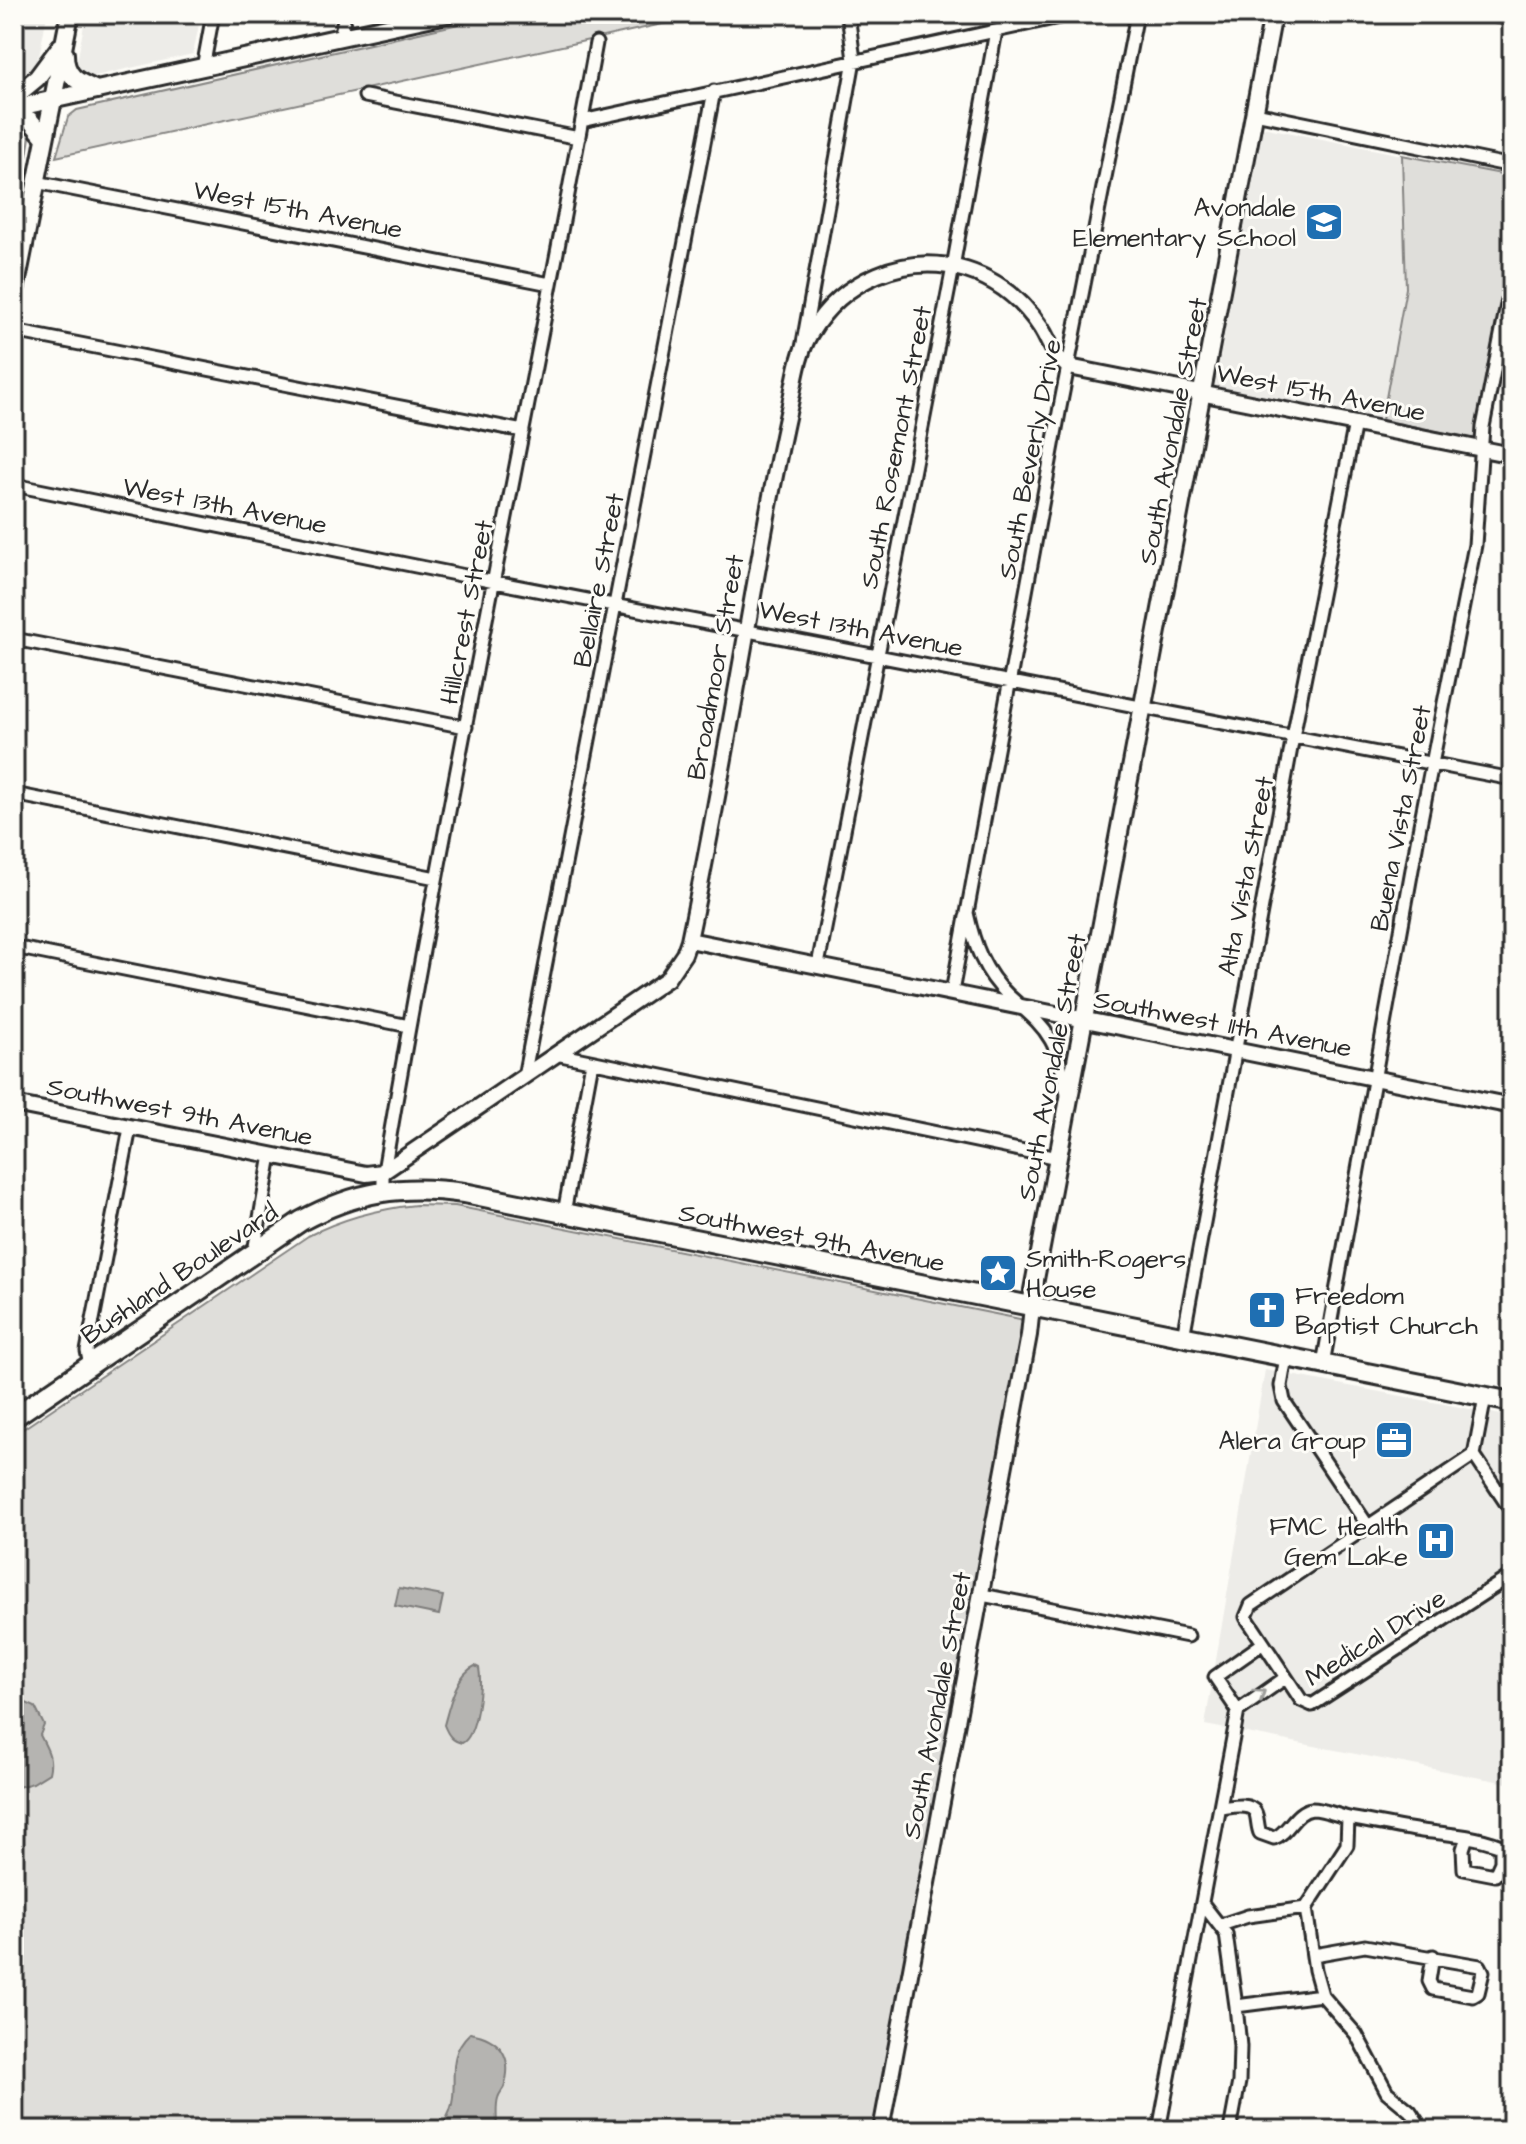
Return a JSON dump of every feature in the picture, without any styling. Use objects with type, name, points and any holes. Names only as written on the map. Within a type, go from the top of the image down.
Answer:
[{"type":"main road","points":[[14,295],[70,14]]},
{"type":"main road","points":[[14,108],[447,14]]},
{"type":"main road","name":"South Avondale Street","points":[[1032,1307],[1273,14]]},
{"type":"main road","points":[[65,39],[68,72],[74,80],[97,90]]},
{"type":"main road","points":[[14,97],[37,78],[65,39]]},
{"type":"main road","points":[[14,116],[30,120],[45,138]]},
{"type":"main road","name":"Southwest 9th Avenue","points":[[383,1180],[464,1193],[1512,1402]]},
{"type":"main road","name":"Bushland Boulevard","points":[[14,1417],[301,1221],[383,1180]]},
{"type":"street","points":[[203,68],[213,14]]},
{"type":"street","points":[[340,38],[345,14]]},
{"type":"street","name":"Broadmoor Street","points":[[667,979],[684,954],[689,940],[799,359],[854,60],[848,14]]},
{"type":"street","points":[[582,121],[1073,14]]},
{"type":"street","name":"South Beverly Drive","points":[[952,992],[1137,14]]},
{"type":"street","points":[[1485,14],[1512,19]]},
{"type":"street","name":"South Rosemont Street","points":[[818,965],[996,31]]},
{"type":"street","name":"Hillcrest Street","points":[[383,1180],[436,878],[596,43]]},
{"type":"street","name":"Bellaire Street","points":[[524,1077],[714,91]]},
{"type":"street","points":[[365,96],[579,138]]},
{"type":"street","points":[[1255,113],[1512,166]]},
{"type":"street","name":"West 15th Avenue","points":[[36,182],[550,284]]},
{"type":"street","name":"Broadmoor Street","points":[[799,359],[808,338],[831,307],[866,279],[887,270],[913,265],[953,267]]},
{"type":"street","points":[[953,267],[983,277],[1019,300],[1044,333],[1054,356],[1069,367]]},
{"type":"street","name":"Buena Vista Street","points":[[1323,1364],[1432,763],[1475,545],[1483,427],[1509,309],[1512,279]]},
{"type":"street","points":[[14,331],[523,431]]},
{"type":"street","name":"West 15th Avenue","points":[[1069,367],[1512,455]]},
{"type":"street","name":"Alta Vista Street","points":[[1183,1337],[1293,737],[1355,423]]},
{"type":"street","name":"West 13th Avenue","points":[[14,485],[495,582],[1512,779]]},
{"type":"street","points":[[14,639],[466,727]]},
{"type":"street","points":[[14,794],[436,878]]},
{"type":"street","name":"South Beverly Drive","points":[[967,913],[984,965],[1052,1041],[1060,1061],[1068,1102]]},
{"type":"street","name":"Southwest 11th Avenue","points":[[689,940],[1512,1106]]},
{"type":"street","points":[[14,947],[409,1026]]},
{"type":"street","name":"Bushland Boulevard","points":[[383,1180],[410,1155],[667,979]]},
{"type":"street","points":[[556,1054],[1058,1158]]},
{"type":"street","points":[[564,1213],[592,1062]]},
{"type":"street","name":"Southwest 9th Avenue","points":[[14,1104],[366,1174],[383,1180]]},
{"type":"street","points":[[90,1365],[87,1351],[130,1128]]},
{"type":"street","points":[[254,1252],[271,1155]]},
{"type":"street","points":[[409,1185],[401,1172],[410,1155]]},
{"type":"street","points":[[344,1200],[357,1183],[354,1175],[346,1170]]},
{"type":"street","name":"South Avondale Street","points":[[881,2130],[982,1595],[1032,1307]]},
{"type":"street","points":[[1286,1357],[1281,1386],[1284,1401],[1368,1526]]},
{"type":"street","points":[[1485,1397],[1474,1455],[1512,1512]]},
{"type":"street","name":"Medical Drive","points":[[1474,1455],[1251,1605],[1246,1617],[1303,1704],[1317,1704],[1512,1575]]},
{"type":"street","points":[[982,1595],[1188,1636]]},
{"type":"street","points":[[1159,2130],[1238,1711],[1215,1677],[1262,1644]]},
{"type":"street","points":[[1238,1711],[1285,1678]]},
{"type":"street","points":[[1221,1808],[1250,1808],[1256,1813],[1260,1833],[1274,1838],[1282,1835],[1303,1812],[1314,1809],[1348,1818],[1467,1837]]},
{"type":"street","points":[[1348,1818],[1347,1845],[1306,1908],[1315,1970],[1322,1995],[1356,2034],[1387,2092],[1410,2111],[1419,2130]]},
{"type":"street","points":[[1202,1903],[1226,1934],[1236,2006],[1240,2046],[1239,2082],[1230,2130]]},
{"type":"street","points":[[1221,1925],[1248,1916],[1306,1908]]},
{"type":"street","points":[[1314,1955],[1365,1946],[1433,1956],[1480,1966],[1483,1972],[1478,1993],[1473,1996],[1433,1989],[1429,1981],[1433,1956]]},
{"type":"street","points":[[1236,2006],[1322,1995]]},
{"type":"shaded area","points":[[14,14],[47,14],[40,52],[32,71],[14,84]]},
{"type":"shaded area","points":[[86,14],[201,14],[193,54],[86,78],[78,74],[76,68]]},
{"type":"shaded area","points":[[503,14],[708,14],[56,157],[68,117],[77,110]]},
{"type":"shaded area","points":[[16,124],[27,129],[30,137],[27,156],[14,159]]},
{"type":"shaded area","name":"Avondale Elementary School","points":[[1262,127],[1402,155],[1406,288],[1382,420],[1215,386]]},
{"type":"shaded area","points":[[1402,155],[1512,176],[1512,248],[1475,439],[1382,420],[1406,288]]},
{"type":"shaded area","points":[[416,1205],[455,1206],[1020,1319],[1024,1323],[875,2130],[14,2130],[14,1435],[308,1236],[361,1215]]},
{"type":"shaded area","points":[[1265,1370],[1512,1417],[1512,1784],[1205,1725]]},
{"type":"shaded area","points":[[399,1588],[443,1596],[439,1615],[395,1606]]},
{"type":"shaded area","points":[[475,1666],[479,1668],[480,1676],[477,1709],[471,1731],[462,1743],[451,1737],[444,1725],[458,1683]]},
{"type":"shaded area","points":[[14,1685],[26,1703],[35,1707],[44,1725],[40,1735],[50,1762],[49,1773],[33,1783],[14,1788]]},
{"type":"shaded area","points":[[470,2033],[497,2044],[506,2058],[507,2076],[497,2102],[496,2130],[438,2130],[452,2104],[456,2056]]},
{"type":"place","name":"Avondale Elementary School","points":[[1324,222]]},
{"type":"place","name":"Smith-Rogers House","points":[[998,1273]]},
{"type":"place","name":"Freedom Baptist Church","points":[[1267,1310]]},
{"type":"place","name":"Alera Group","points":[[1394,1440]]},
{"type":"place","name":"FMC Health Gem Lake","points":[[1436,1541]]}]
